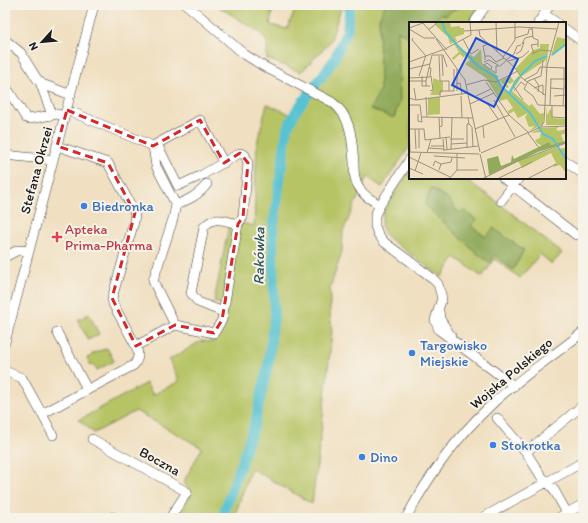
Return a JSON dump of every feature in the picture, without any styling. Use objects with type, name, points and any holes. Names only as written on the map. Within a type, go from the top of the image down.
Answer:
[{"type":"street","name":"Stefana Okrzei","points":[[5,342],[94,5]]},
{"type":"street","points":[[187,5],[244,54],[263,66],[334,103],[344,115],[352,136],[354,173],[357,184],[364,194],[380,205]]},
{"type":"street","points":[[475,22],[486,5]]},
{"type":"street","points":[[539,22],[550,5]]},
{"type":"street","points":[[544,14],[556,22]]},
{"type":"street","points":[[566,30],[583,42]]},
{"type":"street","points":[[5,40],[21,53],[40,82],[52,115]]},
{"type":"street","points":[[40,82],[45,86],[70,95]]},
{"type":"street","points":[[5,88],[8,90],[26,118],[29,119],[66,113],[155,145],[178,186],[224,163],[240,152],[245,155],[248,163],[243,217],[238,224],[222,320],[214,333],[175,325],[136,346]]},
{"type":"street","points":[[155,145],[200,120],[224,163]]},
{"type":"street","points":[[155,145],[156,166],[176,204],[173,219],[153,281],[175,325]]},
{"type":"street","points":[[42,414],[134,365],[138,357],[136,346],[112,299],[134,222],[135,213],[108,163],[57,146]]},
{"type":"street","points":[[5,155],[53,160]]},
{"type":"street","points":[[409,161],[375,215],[378,234],[384,242],[436,281],[440,288],[442,298],[439,311],[440,319],[452,338],[514,386]]},
{"type":"street","points":[[566,162],[583,174]]},
{"type":"street","points":[[504,179],[576,235]]},
{"type":"street","points":[[501,201],[518,179]]},
{"type":"street","points":[[176,204],[195,196],[203,190],[207,184]]},
{"type":"street","points":[[223,312],[198,302],[192,293],[204,227],[208,221],[214,219],[238,224]]},
{"type":"street","points":[[5,257],[18,250],[29,251]]},
{"type":"street","points":[[57,332],[87,389]]},
{"type":"street","name":"Wojska Polskiego","points":[[406,518],[424,487],[450,450],[489,407],[583,332]]},
{"type":"street","points":[[5,371],[22,378],[53,435]]},
{"type":"street","points":[[526,452],[583,405]]},
{"type":"street","points":[[497,418],[526,452],[541,476],[553,488],[567,513]]},
{"type":"street","name":"Boczna","points":[[92,439],[187,492],[170,518]]},
{"type":"street","points":[[482,518],[583,462]]},
{"type":"street","points":[[558,518],[583,504]]},
{"type":"highlighted area","points":[[67,110],[153,146],[200,120],[224,163],[240,153],[248,163],[243,217],[238,224],[222,320],[214,333],[175,325],[136,346],[112,298],[135,213],[108,163],[57,146]]},
{"type":"green space","points":[[216,5],[273,5],[270,25],[287,29],[297,5],[342,5],[330,42],[301,72],[267,59],[267,42],[261,33]]},
{"type":"green space","points":[[350,5],[480,5],[469,22],[409,22],[409,147],[382,187],[367,177],[343,231],[342,251],[330,289],[332,332],[312,504],[251,468],[234,518],[176,518],[191,495],[184,481],[202,448],[136,411],[94,433],[79,420],[146,383],[153,395],[179,381],[169,360],[201,341],[214,342],[221,304],[214,302],[230,220],[254,226],[257,143],[267,104],[294,116],[334,60],[347,31]]},
{"type":"green space","points":[[385,5],[468,5],[453,10],[446,16],[441,14],[437,19],[438,22],[409,22],[409,38],[398,30],[400,100],[394,118],[370,109],[380,90],[379,19]]},
{"type":"green space","points":[[409,171],[409,179],[465,179],[500,204],[562,253],[552,264],[540,254],[520,278],[495,259],[482,277],[455,257],[442,277],[387,237],[381,226],[383,213]]},
{"type":"green space","points":[[431,188],[447,198],[459,213],[464,210],[477,220],[471,226],[486,237],[493,228],[524,250],[513,270],[495,255],[490,263],[478,254],[425,205]]},
{"type":"green space","points":[[89,314],[99,334],[88,340],[78,320]]},
{"type":"green space","points":[[107,348],[114,361],[97,370],[93,364],[90,365],[87,358],[92,356],[92,354]]},
{"type":"waterway","name":"Rakówka","points":[[222,518],[254,426],[268,365],[274,316],[273,230],[287,129],[296,111],[334,60],[347,31],[350,5]]},
{"type":"place","name":"Biedronka","points":[[84,206]]},
{"type":"place","name":"Apteka Prima-Pharma","points":[[57,237]]},
{"type":"place","name":"Targowisko Miejskie","points":[[412,353]]},
{"type":"place","name":"Stokrotka","points":[[493,445]]},
{"type":"place","name":"Dino","points":[[362,457]]}]
